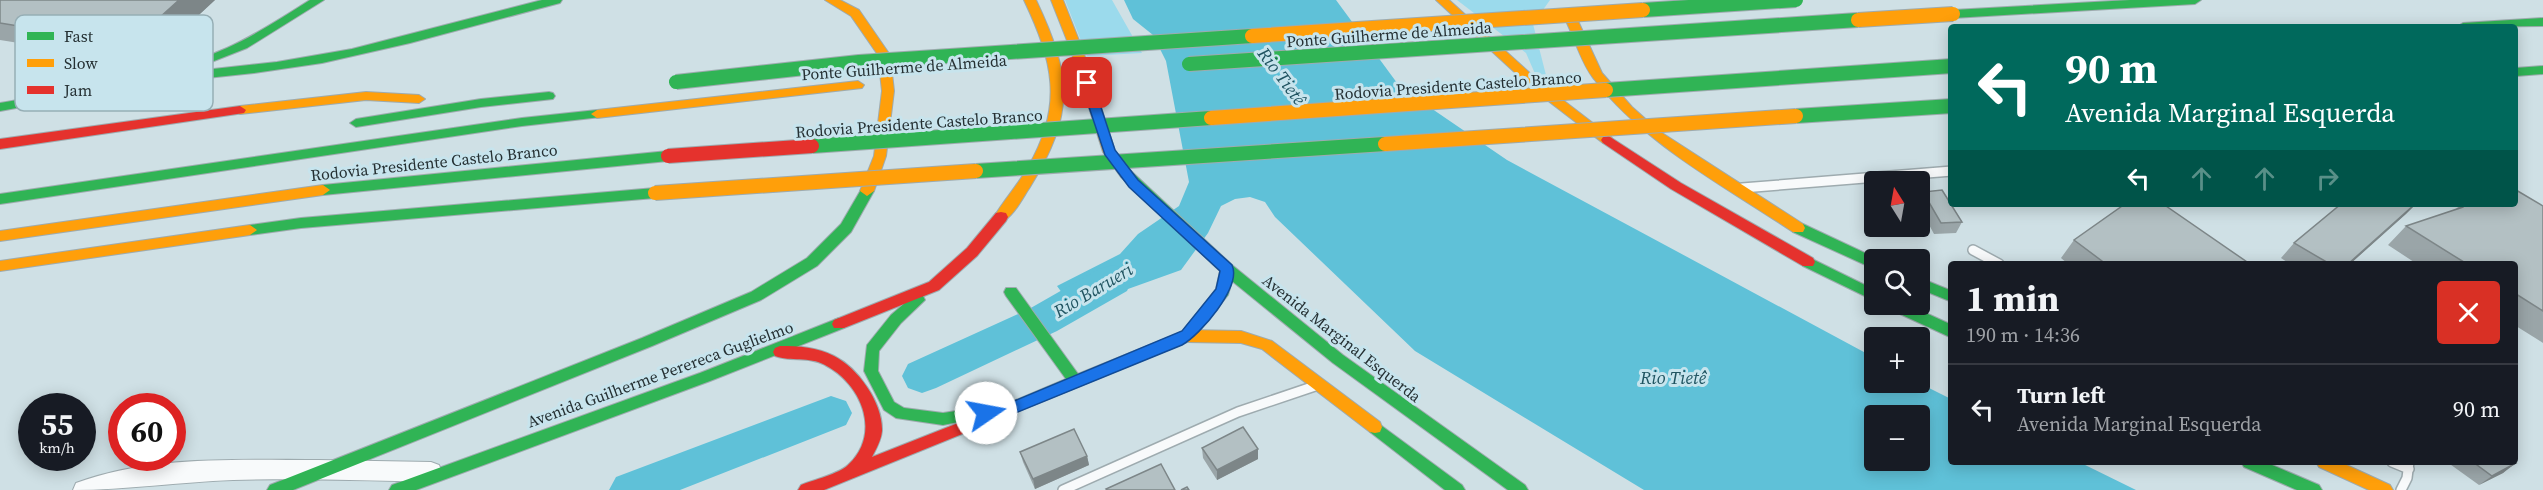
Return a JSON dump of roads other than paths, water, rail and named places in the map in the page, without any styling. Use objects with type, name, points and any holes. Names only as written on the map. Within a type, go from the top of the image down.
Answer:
[{"type":"main road","points":[[213,57],[260,37],[318,0]]},
{"type":"main road","points":[[213,74],[321,59],[556,0]]},
{"type":"main road","points":[[275,490],[647,342],[756,296],[812,262],[846,228],[865,196],[880,156],[888,91],[884,55],[872,35],[855,13],[831,0]]},
{"type":"main road","name":"Avenida Guilherme Perereca Guglielmo","points":[[1008,410],[943,419],[901,414],[889,406],[871,371],[872,349],[896,319],[973,251],[1005,211],[1045,144],[1058,105],[1057,66],[1052,48],[1030,0]]},
{"type":"main road","name":"Avenida Marginal Esquerda","points":[[1057,0],[1076,48],[1109,152],[1133,183],[1223,265],[1338,359],[1520,490]]},
{"type":"main road","points":[[1442,0],[1563,108],[1669,183],[1802,259],[1864,290]]},
{"type":"main road","points":[[1571,0],[1569,16],[1597,75],[1610,92],[1655,134],[1796,227],[1864,258]]},
{"type":"main road","points":[[670,83],[859,62],[1796,0]]},
{"type":"main road","name":"Ponte Guilherme de Almeida","points":[[1179,64],[2195,0]]},
{"type":"main road","points":[[1473,29],[1504,32],[1535,30],[1549,27],[1569,16]]},
{"type":"main road","points":[[2511,24],[2543,22]]},
{"type":"main road","name":"Rodovia Presidente Castelo Branco","points":[[0,236],[342,187],[668,156],[1948,66]]},
{"type":"main road","points":[[1048,73],[1095,70]]},
{"type":"main road","points":[[2518,72],[2543,70]]},
{"type":"main road","name":"Ponte Guilherme de Almeida","points":[[684,103],[906,82]]},
{"type":"main road","points":[[340,126],[481,103],[561,95]]},
{"type":"main road","points":[[0,144],[237,110],[366,96],[481,103]]},
{"type":"main road","name":"Rodovia Presidente Castelo Branco","points":[[0,199],[522,122],[684,103]]},
{"type":"main road","points":[[0,107],[15,104]]},
{"type":"main road","points":[[0,266],[301,223],[655,193],[1948,106]]},
{"type":"main road","points":[[0,251],[76,225]]},
{"type":"main road","points":[[806,490],[1187,336],[1223,291],[1223,265]]},
{"type":"main road","name":"Avenida Guilherme Perereca Guglielmo","points":[[397,490],[764,355],[934,286]]},
{"type":"main road","points":[[1930,287],[1948,295]]},
{"type":"main road","points":[[1011,292],[1075,381]]},
{"type":"main road","points":[[1916,315],[1948,330]]},
{"type":"main road","points":[[1187,336],[1241,337],[1267,345],[1457,490]]},
{"type":"main road","points":[[764,355],[796,350],[825,356],[847,369],[859,385],[870,408],[874,433],[865,455],[851,473]]},
{"type":"main road","points":[[2256,465],[2314,490]]},
{"type":"main road","points":[[2331,465],[2385,490]]},
{"type":"street","points":[[84,490],[100,484],[163,474],[274,469],[443,472]]},
{"type":"lane","points":[[1737,188],[1948,171]]},
{"type":"lane","points":[[1973,250],[1993,261]]},
{"type":"lane","points":[[1063,490],[1238,412],[1317,385]]},
{"type":"lane","points":[[2401,490],[2407,478],[2409,465]]},
{"type":"water","name":"Rio Tietê","points":[[1124,0],[1336,0],[1400,87],[1507,160],[1864,352],[1864,393],[1930,393],[1930,388],[1948,398],[1948,465],[2085,465],[2136,490],[1644,490],[1415,351],[1275,217],[1265,202],[1250,197],[1235,199],[1221,206],[1208,233],[1181,270],[1114,294],[1079,316],[1057,286],[1120,254],[1138,234],[1179,206],[1189,182],[1166,61],[1153,35],[1133,19]]},
{"type":"waterway","name":"Rio Barueri","points":[[922,376],[1043,320],[1113,280]]},
{"type":"waterway","name":"Rio Barueri","points":[[631,490],[831,413]]}]
